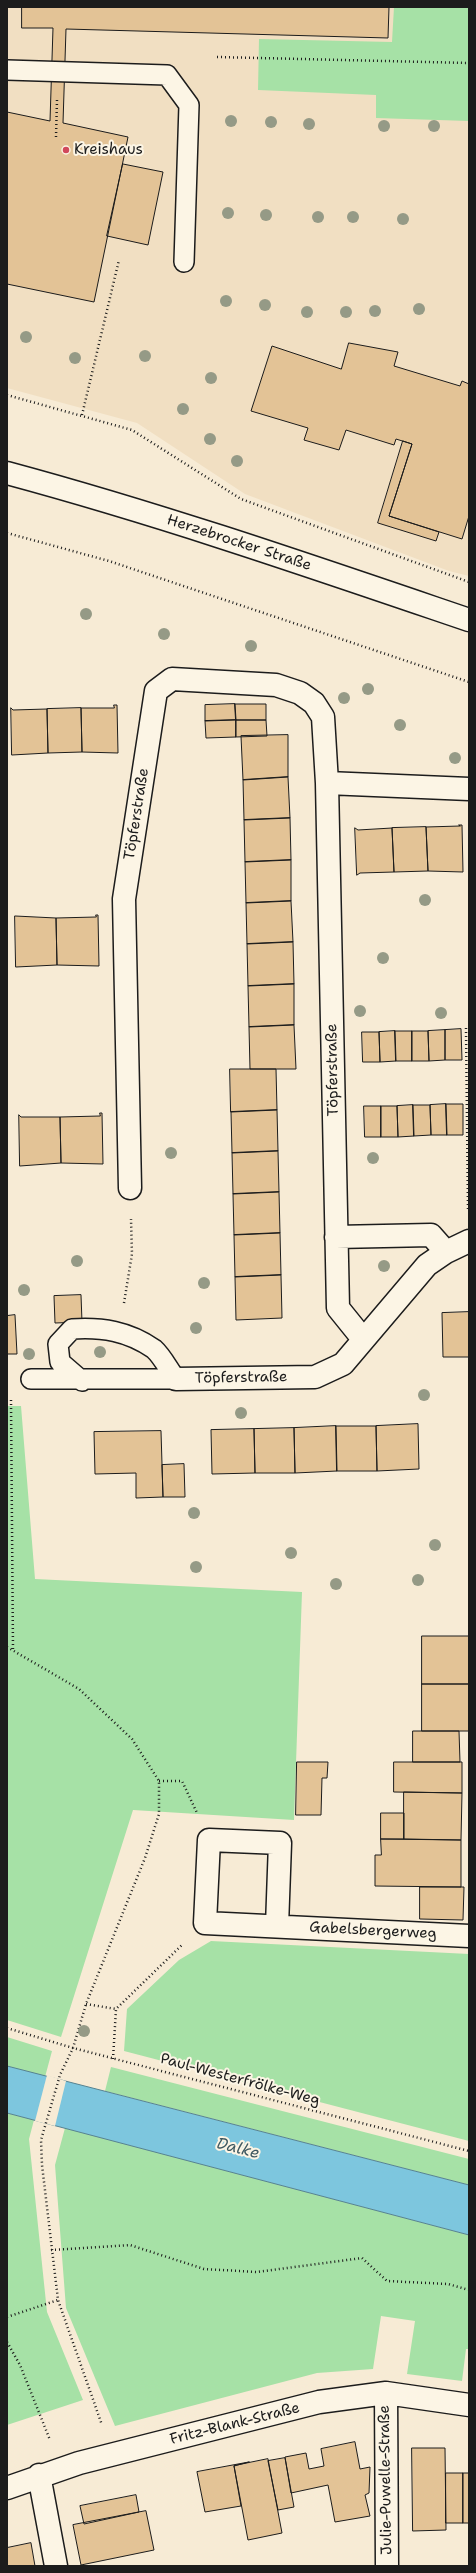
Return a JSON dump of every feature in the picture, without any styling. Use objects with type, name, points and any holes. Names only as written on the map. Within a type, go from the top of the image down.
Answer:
[{"type":"street","name":"Herzebrocker Straße","points":[[7,473],[90,495],[196,528],[469,620]]},
{"type":"street","name":"Töpferstraße","points":[[130,1188],[124,899],[156,691],[172,679],[276,685],[300,693],[314,703],[323,717],[327,783],[338,1308],[363,1339]]},
{"type":"street","points":[[327,783],[469,789]]},
{"type":"street","points":[[336,1237],[431,1235],[446,1252]]},
{"type":"street","name":"Töpferstraße","points":[[176,1379],[315,1377],[342,1364],[427,1265],[446,1252],[469,1241]]},
{"type":"street","points":[[205,1922],[209,1840],[280,1843],[277,1926]]},
{"type":"street","name":"Gabelsbergerweg","points":[[205,1922],[469,1936]]},
{"type":"street","name":"Fritz-Blank-Straße","points":[[7,2488],[48,2472],[319,2402],[386,2394],[469,2404]]},
{"type":"street","name":"Julie-Puwelle-Straße","points":[[386,2394],[387,2566]]},
{"type":"street","points":[[48,2472],[56,2566]]},
{"type":"lane","points":[[7,70],[168,75],[189,105],[184,262]]},
{"type":"lane","points":[[82,1381],[60,1362],[58,1344],[72,1329],[96,1327],[120,1331],[154,1350],[176,1379]]},
{"type":"lane","points":[[31,1379],[82,1381],[176,1379]]},
{"type":"path","points":[[218,56],[469,63]]},
{"type":"path","points":[[56,137],[58,72]]},
{"type":"path","points":[[82,415],[119,260]]},
{"type":"path","points":[[7,395],[132,430],[241,499],[469,582]]},
{"type":"path","points":[[7,534],[109,561],[469,682]]},
{"type":"path","points":[[466,1028],[469,1241]]},
{"type":"path","points":[[120,1331],[132,1254],[130,1188]]},
{"type":"path","points":[[11,1395],[13,1651]]},
{"type":"path","points":[[7,1647],[79,1690],[132,1739],[160,1781],[159,1814],[145,1858],[86,2004],[73,2048],[60,2075],[41,2140],[42,2165],[51,2250],[58,2300],[99,2413],[110,2456]]},
{"type":"path","points":[[160,1781],[182,1781],[209,1840]]},
{"type":"path","points":[[113,2059],[116,2009],[205,1922]]},
{"type":"path","points":[[86,2004],[116,2009]]},
{"type":"path","name":"Paul-Westerfrölke-Weg","points":[[7,2028],[113,2059],[469,2151]]},
{"type":"path","points":[[51,2250],[130,2245],[204,2269],[257,2272],[362,2258],[387,2281],[448,2284],[469,2290]]},
{"type":"path","points":[[7,2317],[58,2300]]},
{"type":"path","points":[[7,2342],[20,2364],[48,2432],[48,2472]]},
{"type":"shaded area","points":[[7,7],[469,7],[469,576],[449,571],[245,494],[137,423],[7,388]]},
{"type":"green space","points":[[394,7],[469,7],[469,121],[376,118],[376,95],[258,90],[259,39],[392,42]]},
{"type":"green space","points":[[7,1406],[21,1406],[35,1579],[302,1592],[294,1820],[133,1810],[61,2037],[7,2020]]},
{"type":"green space","points":[[211,1941],[469,1954],[469,2141],[124,2051],[127,2009],[179,1960]]},
{"type":"green space","points":[[7,2037],[52,2051],[45,2077],[7,2066]]},
{"type":"green space","points":[[111,2067],[469,2159],[469,2185],[105,2091]]},
{"type":"green space","points":[[7,2113],[34,2120],[29,2139],[47,2312],[83,2400],[7,2425]]},
{"type":"green space","points":[[65,2128],[469,2235],[469,2349],[466,2349],[462,2381],[407,2374],[415,2321],[381,2316],[373,2369],[317,2373],[115,2426],[66,2308],[55,2165]]},
{"type":"water","name":"Dalke","points":[[7,2066],[469,2185],[469,2235],[7,2113]]},
{"type":"pier","points":[[47,2075],[66,2081],[55,2126],[35,2121]]},
{"type":"building","name":"Kreishaus","points":[[22,7],[389,7],[388,38],[66,29],[63,123],[128,137],[94,302],[7,284],[7,112],[50,121],[53,28],[22,28]]},
{"type":"building","points":[[123,164],[163,172],[148,245],[107,236]]},
{"type":"building","points":[[349,343],[398,352],[394,366],[460,386],[462,381],[469,384],[469,516],[462,539],[389,516],[412,444],[396,439],[394,445],[346,430],[339,450],[304,440],[308,428],[251,411],[272,346],[341,369]]},
{"type":"building","points":[[403,441],[412,444],[389,516],[439,532],[436,541],[378,523]]},
{"type":"building","points":[[235,704],[266,704],[266,720],[236,720]]},
{"type":"building","points":[[235,704],[236,720],[205,721],[205,705]]},
{"type":"building","points":[[114,705],[117,705],[118,753],[82,752],[81,708],[114,708]]},
{"type":"building","points":[[11,708],[13,710],[47,709],[48,753],[12,755]]},
{"type":"building","points":[[81,708],[82,752],[48,753],[47,709]]},
{"type":"building","points":[[236,720],[236,737],[206,738],[205,721]]},
{"type":"building","points":[[236,720],[266,720],[267,736],[236,737]]},
{"type":"building","points":[[288,735],[288,777],[243,780],[241,736]]},
{"type":"building","points":[[288,777],[290,818],[244,820],[243,780]]},
{"type":"building","points":[[290,818],[291,860],[245,862],[244,820]]},
{"type":"building","points":[[459,825],[462,825],[463,872],[428,871],[426,827],[460,826]]},
{"type":"building","points":[[426,827],[428,871],[394,872],[392,828]]},
{"type":"building","points":[[355,828],[358,830],[392,828],[394,872],[360,873],[357,875]]},
{"type":"building","points":[[291,860],[291,901],[246,903],[245,862]]},
{"type":"building","points":[[291,901],[293,942],[247,944],[246,903]]},
{"type":"building","points":[[96,915],[98,915],[99,966],[57,965],[56,918],[96,917]]},
{"type":"building","points":[[15,916],[56,918],[57,965],[16,967]]},
{"type":"building","points":[[293,942],[294,984],[248,986],[247,944]]},
{"type":"building","points":[[294,984],[294,1025],[249,1027],[248,986]]},
{"type":"building","points":[[294,1025],[296,1069],[250,1069],[249,1027]]},
{"type":"building","points":[[461,1029],[462,1060],[445,1060],[445,1030]]},
{"type":"building","points":[[445,1030],[445,1060],[429,1061],[428,1031]]},
{"type":"building","points":[[395,1031],[412,1031],[412,1061],[396,1061]]},
{"type":"building","points":[[395,1031],[396,1061],[380,1062],[379,1032]]},
{"type":"building","points":[[412,1031],[428,1031],[429,1061],[412,1061]]},
{"type":"building","points":[[362,1032],[379,1032],[380,1062],[363,1062]]},
{"type":"building","points":[[230,1069],[276,1069],[277,1110],[231,1112]]},
{"type":"building","points":[[446,1104],[463,1104],[463,1135],[447,1135]]},
{"type":"building","points":[[446,1104],[447,1135],[431,1135],[430,1105]]},
{"type":"building","points":[[413,1105],[414,1136],[398,1137],[397,1106]]},
{"type":"building","points":[[413,1105],[430,1105],[431,1135],[414,1136]]},
{"type":"building","points":[[364,1106],[381,1106],[381,1137],[365,1137]]},
{"type":"building","points":[[381,1106],[397,1106],[398,1137],[381,1137]]},
{"type":"building","points":[[277,1110],[278,1151],[232,1153],[231,1112]]},
{"type":"building","points":[[100,1113],[102,1113],[103,1164],[61,1163],[60,1117],[100,1116]]},
{"type":"building","points":[[19,1115],[21,1117],[60,1117],[61,1163],[20,1166]]},
{"type":"building","points":[[278,1151],[279,1192],[233,1194],[232,1153]]},
{"type":"building","points":[[279,1192],[280,1233],[234,1235],[233,1194]]},
{"type":"building","points":[[280,1233],[281,1275],[235,1277],[234,1235]]},
{"type":"building","points":[[281,1275],[282,1318],[236,1320],[235,1277]]},
{"type":"building","points":[[81,1295],[82,1322],[55,1323],[54,1296]]},
{"type":"building","points":[[469,1312],[469,1357],[443,1357],[442,1313]]},
{"type":"building","points":[[15,1315],[17,1354],[7,1354],[7,1316]]},
{"type":"building","points":[[418,1424],[419,1469],[377,1471],[376,1426]]},
{"type":"building","points":[[336,1426],[376,1426],[377,1471],[337,1471]]},
{"type":"building","points":[[336,1426],[337,1471],[295,1473],[294,1428]]},
{"type":"building","points":[[294,1428],[295,1473],[255,1473],[254,1429]]},
{"type":"building","points":[[254,1429],[255,1473],[212,1474],[211,1430]]},
{"type":"building","points":[[161,1431],[163,1497],[136,1498],[136,1473],[95,1474],[94,1432]]},
{"type":"building","points":[[184,1464],[185,1497],[163,1497],[162,1465]]},
{"type":"building","points":[[422,1636],[469,1636],[469,1684],[422,1684]]},
{"type":"building","points":[[422,1684],[469,1684],[469,1731],[422,1731]]},
{"type":"building","points":[[413,1731],[459,1731],[460,1762],[413,1762]]},
{"type":"building","points":[[297,1762],[328,1762],[327,1778],[322,1778],[321,1815],[296,1815]]},
{"type":"building","points":[[394,1762],[462,1762],[462,1793],[394,1792]]},
{"type":"building","points":[[404,1792],[462,1793],[461,1840],[404,1839]]},
{"type":"building","points":[[381,1813],[404,1813],[404,1839],[381,1839]]},
{"type":"building","points":[[381,1839],[461,1840],[461,1887],[375,1886],[375,1855],[381,1855]]},
{"type":"building","points":[[420,1887],[464,1887],[463,1920],[420,1919]]},
{"type":"building","points":[[355,2442],[360,2469],[370,2467],[369,2493],[365,2495],[370,2516],[335,2522],[328,2485],[291,2493],[285,2457],[306,2453],[309,2469],[324,2466],[321,2449]]},
{"type":"building","points":[[412,2448],[445,2448],[446,2530],[413,2531]]},
{"type":"building","points":[[285,2458],[294,2507],[278,2510],[268,2461]]},
{"type":"building","points":[[268,2459],[282,2533],[248,2540],[234,2466]]},
{"type":"building","points":[[249,2462],[234,2466],[241,2506],[205,2512],[197,2472]]},
{"type":"building","points":[[446,2473],[463,2473],[463,2523],[446,2523]]},
{"type":"building","points":[[463,2473],[469,2473],[469,2523],[463,2523]]},
{"type":"building","points":[[136,2495],[139,2512],[84,2524],[80,2506]]},
{"type":"building","points":[[146,2511],[154,2550],[81,2565],[73,2525]]},
{"type":"building","points":[[31,2543],[35,2566],[7,2566],[7,2548]]},
{"type":"place","name":"Kreishaus","points":[[66,150]]}]
